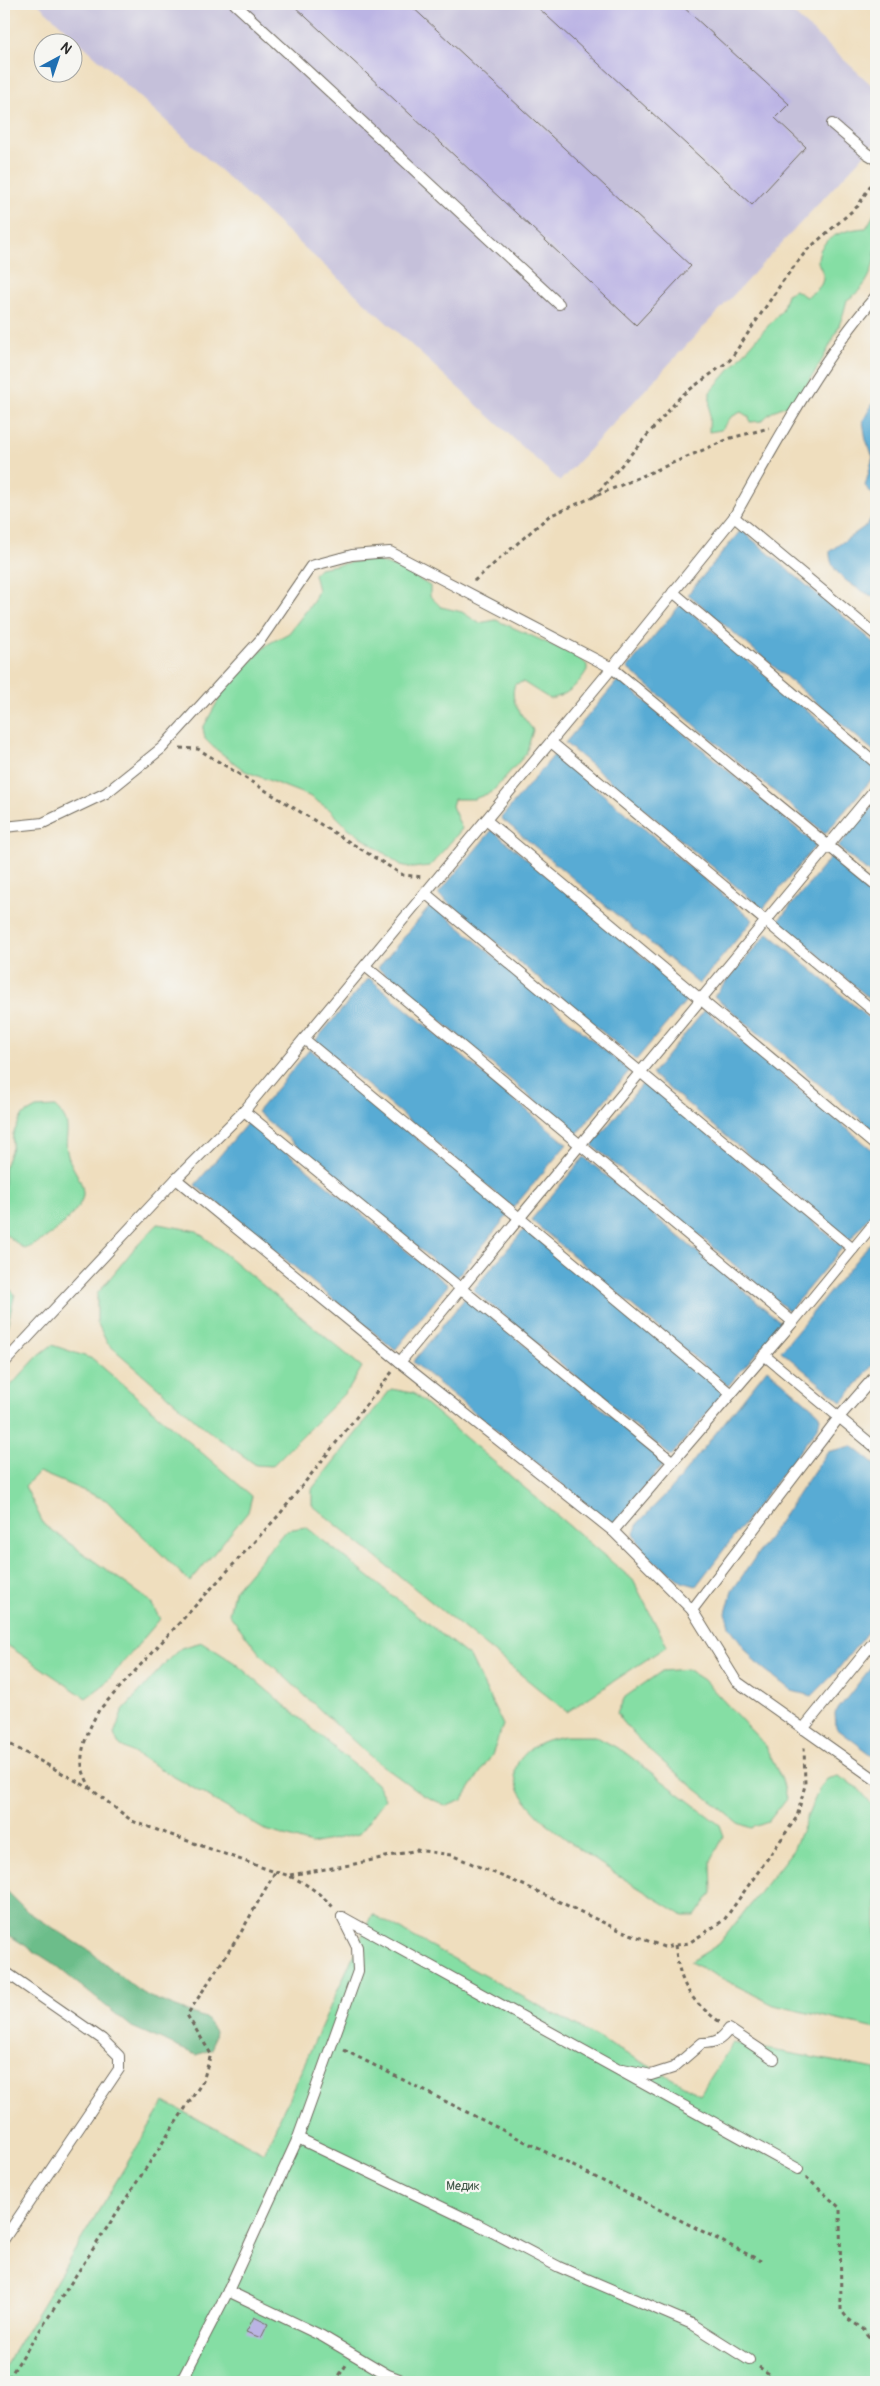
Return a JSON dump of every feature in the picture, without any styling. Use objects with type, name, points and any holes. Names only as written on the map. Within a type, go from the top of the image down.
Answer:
[{"type":"lane","points":[[235,4],[559,304]]},
{"type":"lane","points":[[832,124],[866,153],[876,159]]},
{"type":"lane","points":[[4,1363],[176,1179],[244,1111],[612,668],[734,517],[787,423],[856,320],[876,296]]},
{"type":"lane","points":[[734,517],[876,635]]},
{"type":"lane","points":[[4,827],[44,823],[106,793],[162,748],[260,639],[311,566],[352,555],[390,552],[612,668],[876,885]]},
{"type":"lane","points":[[674,592],[876,763]]},
{"type":"lane","points":[[551,742],[876,1013]]},
{"type":"lane","points":[[400,1362],[876,788]]},
{"type":"lane","points":[[486,820],[876,1146]]},
{"type":"lane","points":[[425,893],[639,1073],[853,1249]]},
{"type":"lane","points":[[365,966],[793,1322]]},
{"type":"lane","points":[[304,1039],[731,1394]]},
{"type":"lane","points":[[244,1111],[673,1462]]},
{"type":"lane","points":[[176,1179],[400,1362],[613,1531],[692,1610],[736,1681],[876,1780]]},
{"type":"lane","points":[[613,1531],[793,1322],[876,1220]]},
{"type":"lane","points":[[764,1355],[840,1416],[876,1448]]},
{"type":"lane","points":[[692,1610],[840,1416],[876,1375]]},
{"type":"lane","points":[[803,1729],[876,1639]]},
{"type":"lane","points":[[181,2382],[228,2291],[298,2138],[358,1972],[357,1947],[342,1917]]},
{"type":"lane","points":[[342,1917],[798,2170]]},
{"type":"lane","points":[[4,1971],[102,2039],[119,2056],[119,2068],[4,2239]]},
{"type":"lane","points":[[612,2066],[651,2075],[673,2068],[702,2043],[715,2043],[722,2039],[729,2028],[774,2059]]},
{"type":"lane","points":[[298,2138],[479,2225],[559,2267],[692,2324],[750,2360]]},
{"type":"lane","points":[[228,2291],[322,2336],[388,2376],[407,2382]]},
{"type":"path","points":[[594,497],[681,396],[730,360],[785,278],[807,250],[858,206],[876,176]]},
{"type":"path","points":[[463,591],[549,516],[731,438],[787,423]]},
{"type":"path","points":[[162,748],[198,749],[403,875],[438,878]]},
{"type":"path","points":[[91,1790],[82,1767],[84,1749],[91,1724],[99,1710],[279,1515],[400,1362]]},
{"type":"path","points":[[4,1741],[91,1790],[132,1821],[275,1872],[290,1875],[350,1865],[417,1850],[451,1855],[528,1887],[617,1929],[664,1947],[689,1943],[724,1920],[797,1817],[805,1785],[803,1729]]},
{"type":"path","points":[[6,2382],[204,2081],[211,2054],[187,2015],[240,1934],[275,1872]]},
{"type":"path","points":[[290,1875],[325,1899],[342,1917]]},
{"type":"path","points":[[675,1945],[678,1972],[690,1995],[707,2012],[729,2028]]},
{"type":"path","points":[[332,2044],[761,2261]]},
{"type":"path","points":[[798,2170],[840,2208],[841,2310],[848,2318],[862,2328],[876,2346]]},
{"type":"path","points":[[335,2382],[353,2354]]},
{"type":"path","points":[[750,2360],[781,2382]]},
{"type":"shaded area","points":[[38,4],[783,4],[876,89],[876,142],[560,481],[82,44],[82,32],[69,32]]},
{"type":"green space","points":[[876,211],[876,250],[871,273],[858,292],[847,300],[834,338],[800,396],[762,421],[750,422],[749,417],[741,412],[731,417],[721,430],[709,432],[710,392],[782,310],[787,294],[795,290],[806,297],[819,287],[823,281],[823,275],[818,259],[820,251],[829,239],[843,232],[866,228]]},
{"type":"green space","points":[[371,559],[405,571],[430,586],[430,596],[441,607],[462,612],[479,623],[496,620],[579,657],[587,665],[587,670],[576,685],[562,695],[550,699],[523,682],[515,684],[513,697],[515,703],[533,730],[526,754],[492,792],[474,799],[454,799],[452,806],[462,829],[430,866],[413,868],[401,865],[347,827],[329,809],[309,796],[245,771],[205,739],[203,728],[225,688],[268,644],[289,633],[313,602],[318,590],[314,574],[319,568]]},
{"type":"green space","points":[[55,1107],[67,1125],[66,1142],[68,1156],[82,1187],[82,1200],[61,1226],[41,1241],[24,1249],[4,1233],[4,1169],[12,1148],[13,1134],[22,1116],[36,1108]]},
{"type":"green space","points":[[158,1224],[197,1231],[362,1367],[349,1389],[272,1466],[256,1465],[207,1430],[107,1343],[97,1322],[97,1294],[133,1250]]},
{"type":"green space","points":[[4,1283],[15,1294],[4,1339]]},
{"type":"green space","points":[[52,1345],[93,1359],[252,1496],[248,1512],[190,1582],[106,1500],[39,1472],[25,1486],[44,1525],[150,1601],[160,1619],[105,1684],[86,1698],[4,1643],[4,1393],[39,1355]]},
{"type":"green space","points":[[391,1389],[413,1393],[633,1580],[667,1646],[567,1712],[312,1505],[312,1489]]},
{"type":"green space","points":[[306,1527],[470,1657],[503,1725],[492,1755],[462,1800],[447,1806],[423,1795],[372,1758],[260,1654],[229,1614],[234,1591],[286,1530]]},
{"type":"green space","points":[[202,1642],[235,1663],[377,1784],[385,1799],[359,1834],[311,1844],[263,1829],[118,1744],[114,1734],[123,1710],[181,1648]]},
{"type":"green space","points":[[687,1669],[704,1680],[764,1744],[782,1780],[787,1798],[768,1822],[751,1828],[738,1823],[657,1757],[628,1728],[617,1713],[625,1697],[662,1671]]},
{"type":"green space","points":[[565,1736],[595,1736],[623,1751],[720,1825],[724,1836],[711,1861],[712,1893],[695,1916],[683,1916],[575,1846],[546,1822],[525,1799],[515,1776],[522,1757],[541,1742]]},
{"type":"green space","points":[[838,1776],[857,1787],[876,1809],[876,2029],[774,2005],[690,1962],[719,1944],[793,1850],[819,1789],[827,1779]]},
{"type":"green space","points":[[4,1888],[28,1912],[91,1952],[135,1988],[150,1997],[205,2018],[215,2031],[212,2049],[196,2055],[132,2027],[51,1962],[4,1932]]},
{"type":"green space","name":"Медик","points":[[372,1914],[700,2094],[733,2043],[876,2069],[876,2382],[4,2382],[4,2368],[164,2102],[264,2153]]},
{"type":"water","points":[[876,397],[876,498],[865,486],[873,457],[866,440],[863,421]]},
{"type":"water","points":[[876,510],[876,598],[853,586],[839,574],[831,560],[830,551],[867,525]]},
{"type":"water","points":[[741,530],[876,644],[876,753],[688,594]]},
{"type":"water","points":[[681,604],[876,769],[876,774],[825,834],[627,668]]},
{"type":"water","points":[[619,679],[816,845],[763,909],[565,743]]},
{"type":"water","points":[[555,754],[753,920],[699,984],[501,818]]},
{"type":"water","points":[[876,802],[876,879],[838,847]]},
{"type":"water","points":[[492,830],[690,996],[636,1060],[438,894]]},
{"type":"water","points":[[831,857],[876,895],[876,1004],[778,921]]},
{"type":"water","points":[[432,904],[629,1071],[576,1135],[378,968]]},
{"type":"water","points":[[768,933],[876,1024],[876,1132],[714,996]]},
{"type":"water","points":[[369,978],[567,1144],[513,1208],[315,1041]]},
{"type":"water","points":[[705,1010],[876,1153],[876,1208],[850,1240],[652,1074]]},
{"type":"water","points":[[310,1049],[508,1215],[455,1279],[257,1112]]},
{"type":"water","points":[[645,1081],[843,1247],[789,1311],[592,1145]]},
{"type":"water","points":[[249,1121],[448,1285],[395,1350],[195,1185]]},
{"type":"water","points":[[584,1157],[782,1323],[728,1386],[531,1220]]},
{"type":"water","points":[[527,1226],[724,1393],[671,1456],[473,1290]]},
{"type":"water","points":[[876,1236],[876,1361],[842,1402],[781,1351]]},
{"type":"water","points":[[466,1297],[666,1461],[613,1526],[413,1362]]},
{"type":"water","points":[[767,1369],[818,1412],[820,1418],[818,1427],[696,1586],[682,1582],[645,1554],[634,1534],[638,1523],[671,1489]]},
{"type":"water","points":[[852,1446],[876,1465],[876,1621],[835,1673],[812,1696],[792,1691],[755,1662],[729,1626],[726,1613],[732,1591],[827,1452]]},
{"type":"water","points":[[876,1661],[876,1758],[836,1728],[835,1713]]},
{"type":"building","points":[[292,4],[409,4],[691,266],[636,325]]},
{"type":"building","points":[[534,4],[680,4],[789,104],[775,118],[806,147],[752,205]]},
{"type":"building","points":[[254,2317],[268,2324],[261,2338],[246,2332]]}]
